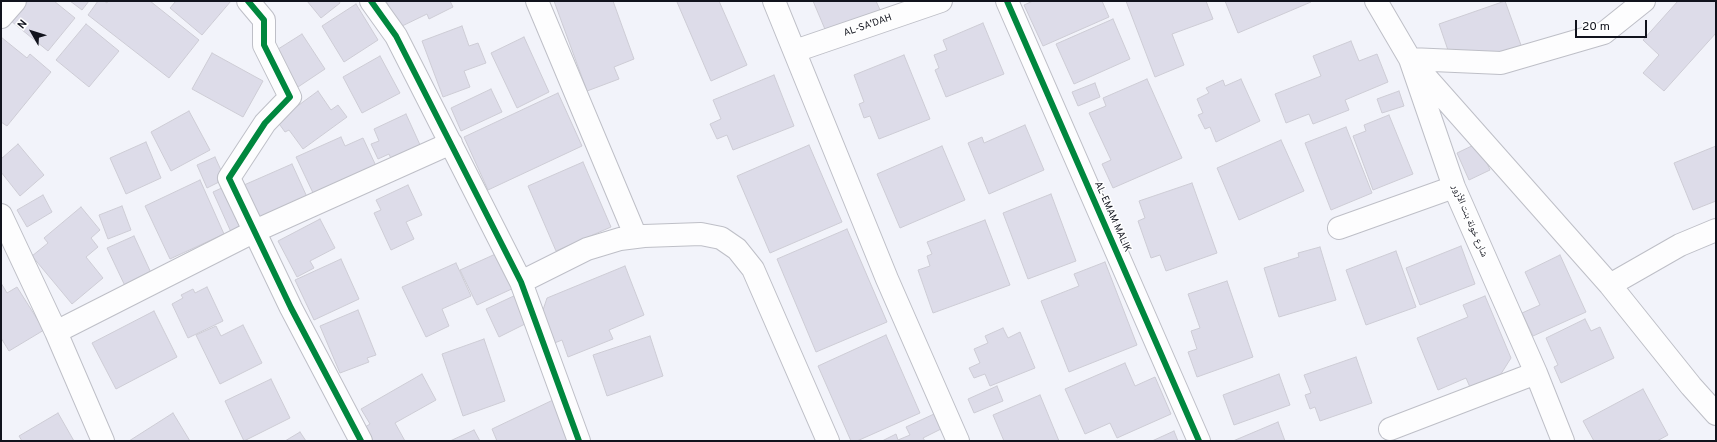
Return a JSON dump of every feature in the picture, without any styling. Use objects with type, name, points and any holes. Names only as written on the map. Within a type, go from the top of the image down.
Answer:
[{"type":"street","points":[[1,17],[15,1]]},
{"type":"street","points":[[248,1],[264,20],[264,45],[290,97],[265,123],[229,178],[298,321],[360,441]]},
{"type":"street","points":[[371,1],[396,36],[452,143],[521,282],[579,441]]},
{"type":"street","points":[[537,1],[636,237]]},
{"type":"street","points":[[774,1],[887,279],[958,441]]},
{"type":"street","name":"AL-SA'DAH","points":[[795,51],[941,1]]},
{"type":"street","name":"AL-EMAM MALIK","points":[[1007,1],[1199,441]]},
{"type":"street","name":"شارع خولة بنت الأزور","points":[[1376,1],[1410,59],[1454,188],[1536,373],[1563,441]]},
{"type":"street","points":[[1410,59],[1501,63],[1604,33],[1644,1]]},
{"type":"street","points":[[1410,59],[1610,285],[1691,386],[1716,414]]},
{"type":"street","points":[[56,332],[254,231],[452,143]]},
{"type":"street","points":[[1339,228],[1454,188]]},
{"type":"street","points":[[1,216],[56,332],[103,441]]},
{"type":"street","points":[[1610,285],[1680,245],[1716,230]]},
{"type":"street","points":[[521,282],[587,248],[620,239],[701,234],[722,238],[737,249],[753,269],[828,441]]},
{"type":"street","points":[[1390,430],[1536,373]]},
{"type":"building","points":[[28,1],[54,1],[75,18],[48,51],[11,21]]},
{"type":"building","points":[[70,1],[89,1],[82,10]]},
{"type":"building","points":[[98,1],[104,1],[107,3],[108,1],[150,1],[199,40],[169,78],[88,15]]},
{"type":"building","points":[[176,1],[231,1],[202,35],[170,8]]},
{"type":"building","points":[[307,1],[339,1],[340,3],[321,18]]},
{"type":"building","points":[[386,1],[450,1],[453,7],[429,19],[427,14],[400,27]]},
{"type":"building","points":[[554,1],[613,1],[634,59],[614,67],[619,79],[587,91]]},
{"type":"building","points":[[719,1],[747,65],[711,81],[677,2]]},
{"type":"building","points":[[813,1],[876,1],[881,12],[827,34]]},
{"type":"building","points":[[1033,1],[1102,1],[1109,17],[1043,46],[1024,5]]},
{"type":"building","points":[[1126,1],[1206,1],[1213,19],[1172,34],[1184,65],[1155,77]]},
{"type":"building","points":[[1225,1],[1310,1],[1311,2],[1238,33]]},
{"type":"building","points":[[1505,1],[1522,48],[1513,52],[1450,56],[1439,24]]},
{"type":"building","points":[[1678,1],[1716,1],[1716,33],[1664,91],[1643,73],[1659,55],[1643,40]]},
{"type":"building","points":[[356,4],[378,40],[344,62],[322,26]]},
{"type":"building","points":[[1113,19],[1130,59],[1074,84],[1056,44]]},
{"type":"building","points":[[983,23],[1004,74],[946,97],[935,70],[939,68],[934,55],[947,50],[943,40]]},
{"type":"building","points":[[86,24],[119,51],[89,87],[56,60]]},
{"type":"building","points":[[462,26],[469,46],[478,43],[486,63],[464,71],[470,87],[443,97],[422,41]]},
{"type":"building","points":[[302,34],[325,69],[298,87],[275,51]]},
{"type":"building","points":[[1,37],[27,58],[30,54],[51,72],[7,126],[1,122]]},
{"type":"building","points":[[524,37],[549,92],[517,108],[491,53]]},
{"type":"building","points":[[1351,41],[1359,61],[1377,54],[1388,82],[1345,100],[1349,110],[1313,124],[1309,114],[1286,123],[1275,94],[1321,76],[1313,56]]},
{"type":"building","points":[[212,53],[263,81],[243,117],[192,89]]},
{"type":"building","points":[[904,55],[930,119],[879,139],[870,116],[864,118],[859,104],[864,102],[854,75]]},
{"type":"building","points":[[380,56],[400,93],[362,113],[343,77]]},
{"type":"building","points":[[774,75],[794,126],[733,150],[727,135],[717,139],[710,124],[721,119],[713,100]]},
{"type":"building","points":[[1147,79],[1182,158],[1113,188],[1102,164],[1111,160],[1089,113],[1106,106],[1103,98]]},
{"type":"building","points":[[1241,79],[1260,121],[1216,142],[1210,127],[1205,129],[1198,115],[1203,113],[1197,99],[1209,93],[1206,88],[1223,80],[1225,86]]},
{"type":"building","points":[[1095,83],[1100,97],[1078,106],[1072,92]]},
{"type":"building","points":[[491,89],[502,112],[461,131],[451,108]]},
{"type":"building","points":[[318,91],[331,110],[338,105],[347,117],[303,149],[289,130],[285,132],[277,121]]},
{"type":"building","points":[[1399,91],[1404,106],[1382,113],[1377,99]]},
{"type":"building","points":[[558,93],[582,146],[488,190],[464,137]]},
{"type":"building","points":[[189,111],[210,150],[171,171],[151,132]]},
{"type":"building","points":[[406,114],[421,147],[392,161],[389,154],[378,159],[371,144],[379,141],[374,129]]},
{"type":"building","points":[[1389,115],[1413,174],[1373,190],[1353,136],[1366,131],[1364,125]]},
{"type":"building","points":[[1025,125],[1044,170],[989,194],[968,143],[982,137],[984,143]]},
{"type":"building","points":[[1346,127],[1372,193],[1331,210],[1305,143]]},
{"type":"building","points":[[341,137],[345,146],[363,138],[376,166],[314,195],[296,157]]},
{"type":"building","points":[[1281,140],[1304,191],[1239,220],[1217,168]]},
{"type":"building","points":[[146,142],[161,178],[126,194],[110,158]]},
{"type":"building","points":[[1478,143],[1490,170],[1469,180],[1457,153]]},
{"type":"building","points":[[18,144],[44,175],[20,196],[1,172],[1,159]]},
{"type":"building","points":[[809,145],[842,222],[770,253],[737,176]]},
{"type":"building","points":[[942,146],[965,200],[900,228],[877,174]]},
{"type":"building","points":[[1716,146],[1716,201],[1693,210],[1674,163]]},
{"type":"building","points":[[215,157],[225,179],[207,188],[197,165]]},
{"type":"building","points":[[583,162],[611,227],[556,251],[528,186]]},
{"type":"building","points":[[292,164],[307,197],[260,219],[244,185]]},
{"type":"building","points":[[200,180],[224,234],[170,259],[145,206]]},
{"type":"building","points":[[1192,183],[1217,253],[1166,271],[1160,255],[1151,258],[1138,221],[1145,218],[1139,201]]},
{"type":"building","points":[[408,185],[422,215],[406,222],[414,239],[391,250],[374,213],[381,210],[376,200]]},
{"type":"building","points":[[226,186],[245,226],[231,232],[213,192]]},
{"type":"building","points":[[1051,194],[1076,261],[1028,279],[1003,213]]},
{"type":"building","points":[[43,195],[52,212],[27,227],[17,210]]},
{"type":"building","points":[[122,206],[131,230],[108,239],[99,215]]},
{"type":"building","points":[[81,207],[100,230],[91,238],[98,247],[86,257],[103,278],[72,304],[32,256],[48,243],[44,238]]},
{"type":"building","points":[[320,219],[335,248],[310,261],[314,268],[297,277],[278,241]]},
{"type":"building","points":[[985,220],[1010,285],[933,313],[918,270],[930,266],[927,256],[932,254],[927,242]]},
{"type":"building","points":[[847,229],[887,322],[816,352],[777,259]]},
{"type":"building","points":[[134,236],[152,275],[126,288],[107,248]]},
{"type":"building","points":[[1461,246],[1475,284],[1420,305],[1406,268]]},
{"type":"building","points":[[1320,247],[1336,300],[1279,317],[1264,268],[1299,257],[1298,253]]},
{"type":"building","points":[[1396,251],[1416,307],[1366,325],[1346,270]]},
{"type":"building","points":[[500,252],[516,287],[477,305],[460,270]]},
{"type":"building","points":[[1560,255],[1586,312],[1533,336],[1522,313],[1540,305],[1525,272]]},
{"type":"building","points":[[341,259],[359,299],[314,320],[295,280]]},
{"type":"building","points":[[1105,262],[1137,345],[1069,372],[1041,301],[1079,286],[1074,274]]},
{"type":"building","points":[[456,263],[471,296],[442,309],[449,326],[426,337],[402,287]]},
{"type":"building","points":[[625,266],[644,315],[609,330],[613,339],[568,357],[562,340],[552,344],[541,316],[547,298]]},
{"type":"building","points":[[1227,281],[1253,357],[1197,377],[1188,352],[1197,349],[1191,331],[1200,328],[1188,294]]},
{"type":"building","points":[[1,283],[7,293],[17,287],[44,330],[9,351],[1,338]]},
{"type":"building","points":[[207,287],[223,321],[188,338],[172,304],[183,298],[181,295],[193,289],[195,293]]},
{"type":"building","points":[[518,294],[531,321],[499,337],[486,309]]},
{"type":"building","points":[[1485,296],[1511,358],[1494,385],[1473,394],[1466,378],[1438,390],[1417,338],[1468,317],[1463,305]]},
{"type":"building","points":[[358,310],[376,355],[367,358],[369,362],[340,373],[320,326]]},
{"type":"building","points":[[154,311],[177,357],[116,389],[92,343]]},
{"type":"building","points":[[1585,319],[1591,331],[1600,327],[1614,358],[1561,383],[1554,367],[1558,365],[1546,338]]},
{"type":"building","points":[[243,325],[262,363],[220,384],[196,335],[216,326],[221,336]]},
{"type":"building","points":[[1003,328],[1008,338],[1020,332],[1035,368],[990,386],[985,374],[974,378],[969,368],[980,363],[974,349],[988,343],[985,336]]},
{"type":"building","points":[[886,335],[920,413],[857,441],[851,441],[818,366]]},
{"type":"building","points":[[650,336],[663,376],[607,396],[593,355]]},
{"type":"building","points":[[484,339],[505,401],[463,416],[442,354]]},
{"type":"building","points":[[1356,357],[1372,403],[1320,421],[1315,407],[1310,409],[1305,395],[1311,393],[1304,375]]},
{"type":"building","points":[[1125,363],[1135,386],[1155,377],[1171,414],[1117,438],[1110,423],[1085,434],[1065,389]]},
{"type":"building","points":[[422,374],[436,400],[395,423],[405,441],[365,441],[359,431],[370,424],[361,409]]},
{"type":"building","points":[[1279,374],[1290,405],[1234,425],[1223,395]]},
{"type":"building","points":[[271,379],[290,418],[244,441],[225,401]]},
{"type":"building","points":[[997,386],[1003,401],[974,413],[968,399]]},
{"type":"building","points":[[1643,389],[1668,435],[1657,441],[1594,441],[1583,421]]},
{"type":"building","points":[[1040,395],[1059,441],[1004,441],[993,415]]},
{"type":"building","points":[[553,400],[572,441],[497,441],[492,429]]},
{"type":"building","points":[[58,413],[74,441],[22,441],[19,436]]},
{"type":"building","points":[[173,413],[190,441],[129,441]]},
{"type":"building","points":[[934,414],[941,429],[923,438],[925,441],[882,441],[896,434],[898,440],[910,435],[906,427]]},
{"type":"building","points":[[1278,422],[1285,441],[1233,441]]},
{"type":"building","points":[[474,430],[480,441],[450,441]]},
{"type":"building","points":[[1174,431],[1178,441],[1152,441]]},
{"type":"building","points":[[300,432],[306,441],[285,441]]},
{"type":"cycle path","points":[[248,1],[264,20],[264,45],[290,97],[265,123],[229,178],[291,308],[361,441]]},
{"type":"cycle path","points":[[371,1],[396,36],[521,282],[579,441]]},
{"type":"cycle path","points":[[1007,1],[1199,441]]}]
